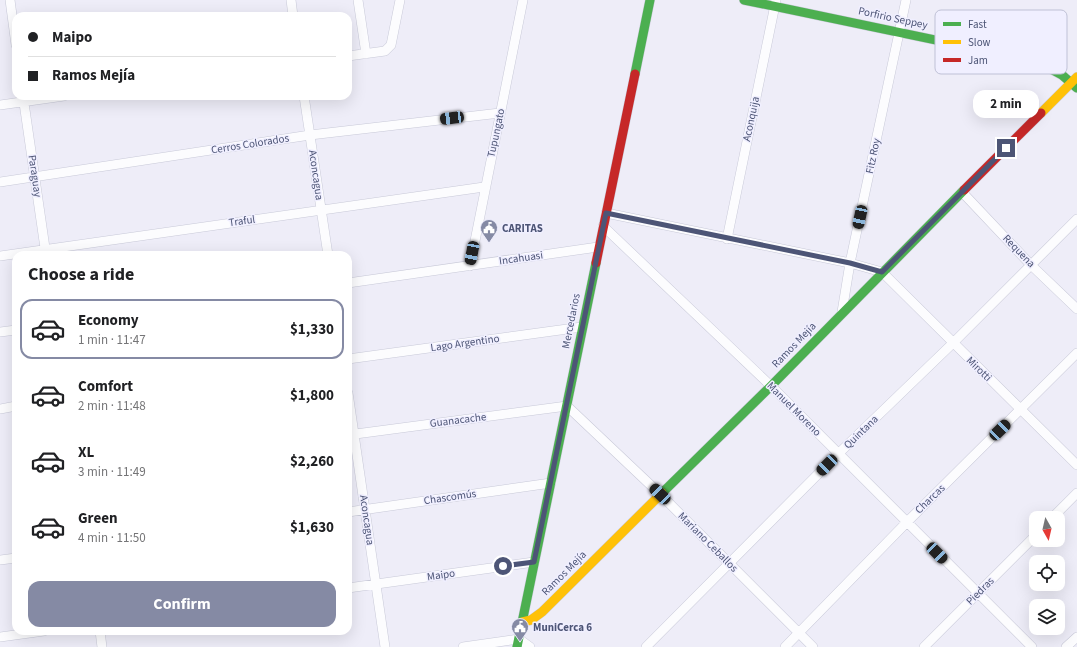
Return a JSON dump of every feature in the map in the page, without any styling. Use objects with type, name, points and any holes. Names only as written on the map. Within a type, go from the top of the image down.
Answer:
[{"type":"street","points":[[10,0],[12,15]]},
{"type":"street","points":[[291,0],[292,12]]},
{"type":"street","points":[[358,0],[366,54]]},
{"type":"street","points":[[352,56],[385,51],[391,45],[400,0]]},
{"type":"street","name":"Tupungato","points":[[470,266],[484,187],[523,0]]},
{"type":"street","name":"Mercedarios","points":[[518,643],[598,247],[650,0]]},
{"type":"street","name":"Porfirio Seppey","points":[[744,0],[775,3],[935,39]]},
{"type":"street","name":"Fitz Roy","points":[[842,313],[850,263],[906,0]]},
{"type":"street","name":"Aconquija","points":[[727,239],[775,3]]},
{"type":"street","name":"Porfirio Seppey","points":[[1061,74],[1075,83]]},
{"type":"street","name":"Ramos Mejía","points":[[522,622],[531,620],[542,612],[771,386],[962,192],[1075,83]]},
{"type":"street","points":[[0,105],[19,100]]},
{"type":"street","name":"Paraguay","points":[[23,100],[46,251]]},
{"type":"street","name":"Aconcagua","points":[[305,100],[327,251]]},
{"type":"street","name":"Cerros Colorados","points":[[0,182],[310,135],[500,112]]},
{"type":"street","name":"Traful","points":[[53,251],[484,187]]},
{"type":"street","name":"Requena","points":[[962,192],[1031,265],[1077,309]]},
{"type":"street","points":[[606,213],[850,263],[882,272]]},
{"type":"street","name":"Quintana","points":[[646,647],[838,454],[952,344],[1077,219]]},
{"type":"street","name":"Manuel Moreno","points":[[603,226],[771,386],[1032,647]]},
{"type":"street","name":"Incahuasi","points":[[352,282],[598,247]]},
{"type":"street","name":"Traful","points":[[0,256],[12,255]]},
{"type":"street","name":"Mirotti","points":[[882,272],[952,344],[1077,465]]},
{"type":"street","name":"Lago Argentino","points":[[352,358],[582,326]]},
{"type":"street","points":[[0,332],[12,330]]},
{"type":"street","name":"Charcas","points":[[785,647],[907,522],[1077,353]]},
{"type":"street","name":"Guanacache","points":[[352,434],[567,406]]},
{"type":"street","name":"Mariano Ceballos","points":[[567,406],[660,494],[812,647]]},
{"type":"street","points":[[0,409],[12,407]]},
{"type":"street","name":"Aconcagua","points":[[352,439],[366,509],[385,647]]},
{"type":"street","name":"Chascomús","points":[[352,511],[551,483]]},
{"type":"street","points":[[1059,511],[1077,493]]},
{"type":"street","name":"Piedras","points":[[924,647],[1029,542]]},
{"type":"street","points":[[0,560],[12,558]]},
{"type":"street","name":"Maipo","points":[[352,587],[534,562]]},
{"type":"street","points":[[0,637],[15,635]]},
{"type":"street","points":[[100,635],[102,647]]},
{"type":"street","points":[[1066,647],[1077,637]]},
{"type":"street","points":[[463,647],[518,643],[530,647]]},
{"type":"traffic: fast","points":[[635,74],[650,0]]},
{"type":"traffic: fast","points":[[744,0],[935,40]]},
{"type":"traffic: fast","points":[[1060,74],[1077,88]]},
{"type":"traffic: fast","points":[[662,493],[771,386],[964,190]]},
{"type":"traffic: fast","points":[[517,647],[596,263]]},
{"type":"traffic: slow","points":[[1041,113],[1077,77]]},
{"type":"traffic: slow","points":[[522,622],[531,620],[542,612],[662,493]]},
{"type":"traffic: jam","points":[[596,263],[635,74]]},
{"type":"traffic: jam","points":[[964,190],[1041,113]]},
{"type":"place","name":"CARITAS","points":[[489,243]]},
{"type":"place","name":"MuniCerca 6","points":[[520,642]]},
{"type":"route","points":[[503,566],[534,562],[606,213],[850,263],[882,272],[1006,148]]}]
